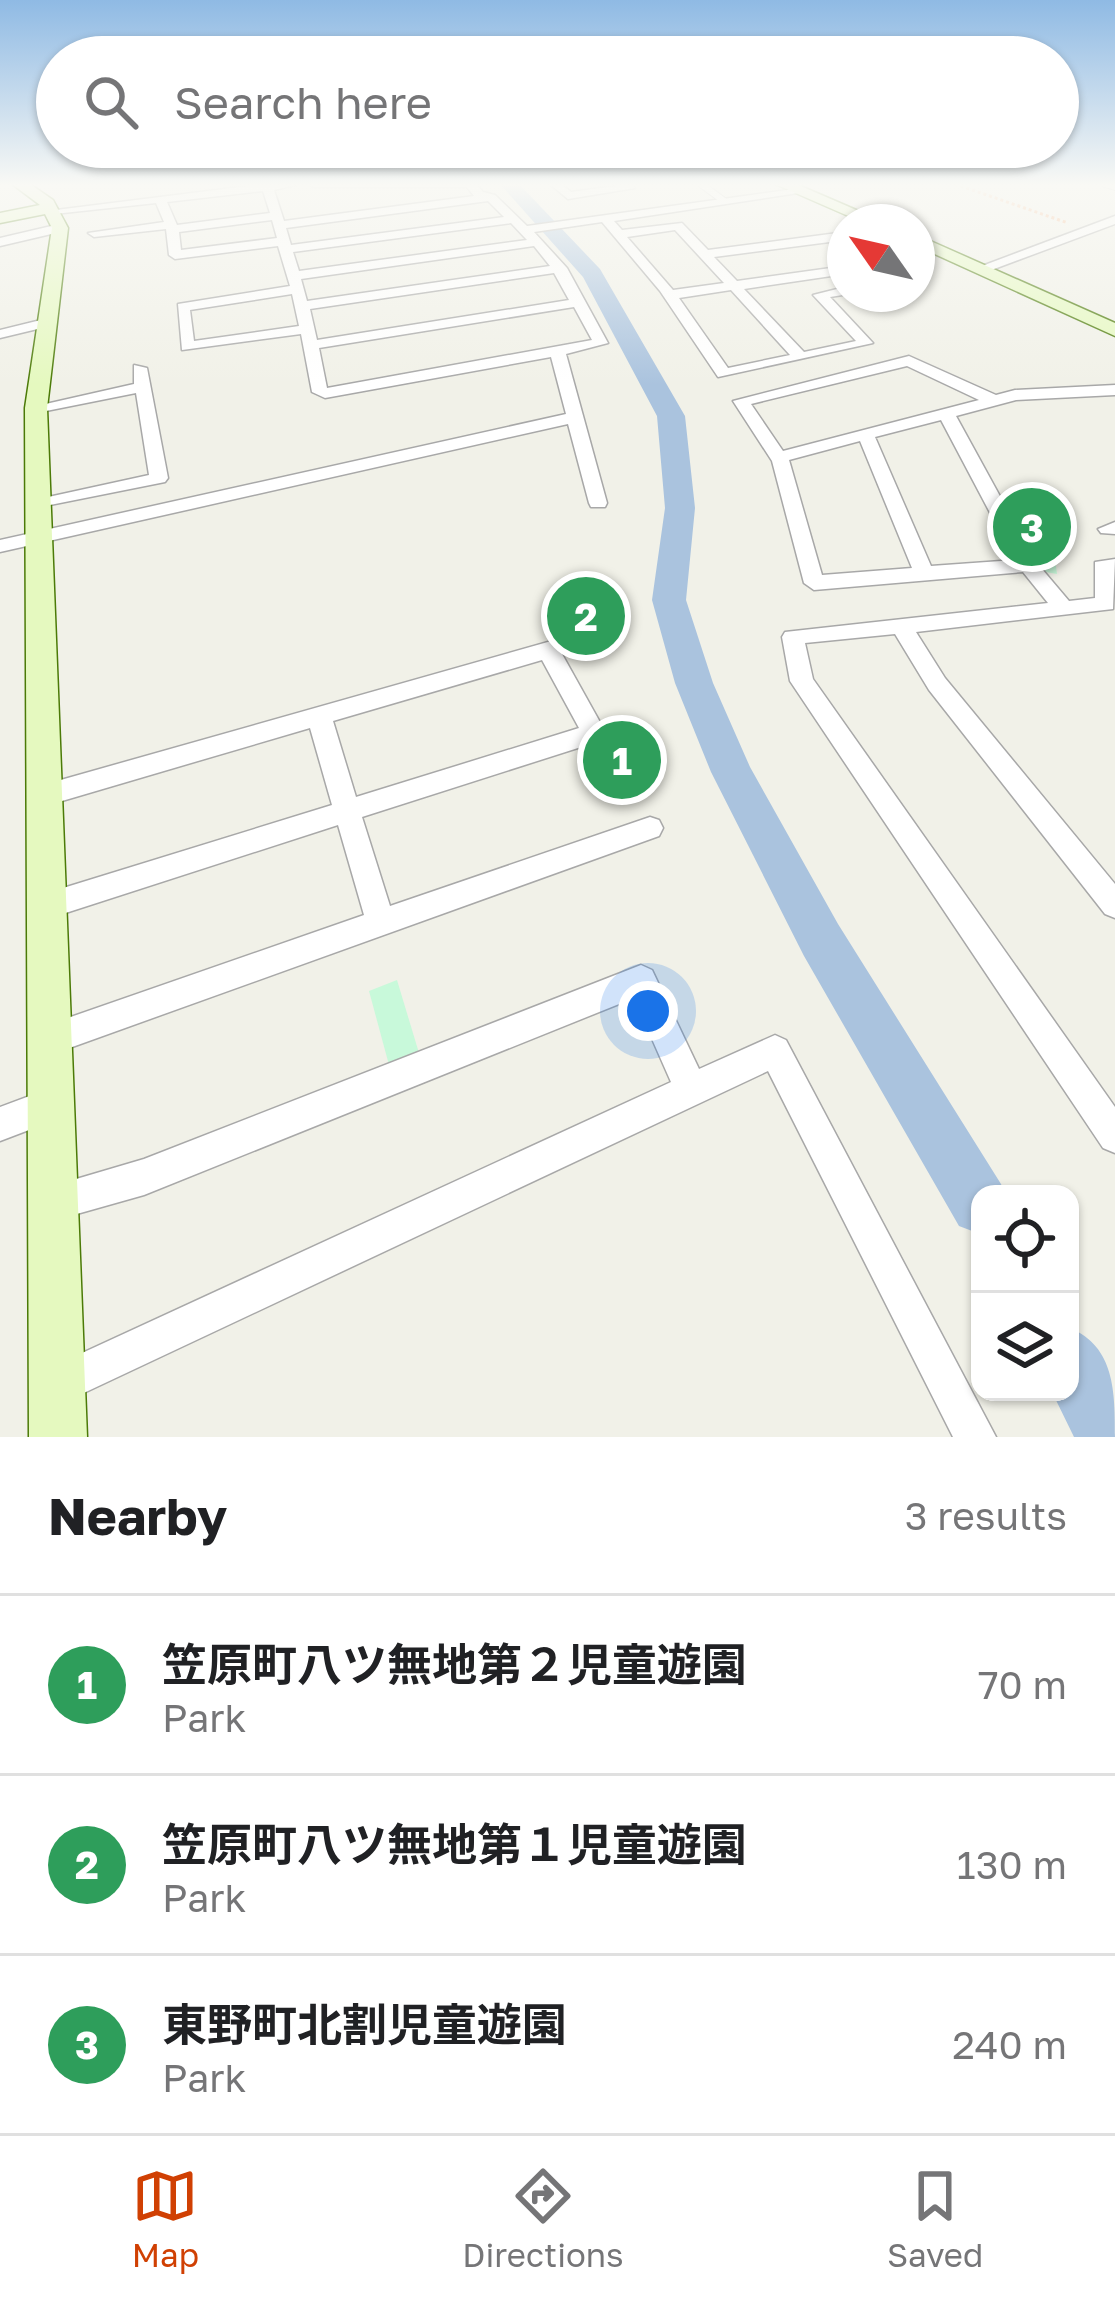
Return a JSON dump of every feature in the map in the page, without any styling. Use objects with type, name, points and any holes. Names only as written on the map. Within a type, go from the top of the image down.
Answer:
[{"type":"street","points":[[58,1437],[36,408],[62,251]]},
{"type":"street","points":[[286,251],[320,392],[325,393],[601,343],[560,268],[545,251]]},
{"type":"street","points":[[433,251],[183,307],[187,346],[309,337],[580,302]]},
{"type":"street","points":[[633,251],[724,374],[866,343],[836,312]]},
{"type":"street","points":[[705,251],[800,357]]},
{"type":"street","points":[[708,254],[730,251]]},
{"type":"street","points":[[942,251],[1115,330]]},
{"type":"street","points":[[981,268],[1030,251]]},
{"type":"street","points":[[302,307],[560,268]]},
{"type":"street","points":[[670,295],[827,273]]},
{"type":"street","points":[[0,334],[49,322]]},
{"type":"street","points":[[556,350],[598,503]]},
{"type":"street","points":[[994,400],[909,361],[741,401],[778,457],[814,583],[1028,565]]},
{"type":"street","points":[[0,546],[37,521],[159,478],[141,378],[36,408]]},
{"type":"street","points":[[778,457],[1029,393],[1115,390]]},
{"type":"street","points":[[946,414],[1028,565],[1062,606]]},
{"type":"street","points":[[37,521],[572,418]]},
{"type":"street","points":[[865,434],[924,573]]},
{"type":"street","points":[[1115,566],[1102,567],[1106,604],[793,637],[802,682],[1115,1136]]},
{"type":"street","points":[[901,625],[937,684],[1115,905]]},
{"type":"street","points":[[44,795],[615,631]]},
{"type":"street","points":[[47,906],[594,733],[548,650]]},
{"type":"street","points":[[319,716],[380,922]]},
{"type":"street","points":[[50,1039],[650,829]]},
{"type":"street","points":[[52,1203],[144,1177],[641,980],[691,1089]]},
{"type":"street","points":[[57,1384],[775,1051],[975,1437]]},
{"type":"street","points":[[0,1124],[51,1105]]},
{"type":"green space","points":[[996,496],[1048,500],[1057,574],[1040,571]]},
{"type":"green space","points":[[648,739],[652,773],[609,788],[586,747],[603,741]]},
{"type":"green space","points":[[397,980],[419,1053],[389,1065],[369,991]]},
{"type":"waterway","points":[[571,251],[592,274],[671,416],[680,508],[669,600],[694,683],[732,772],[821,940],[971,1190]]},
{"type":"waterway","points":[[1079,1377],[1110,1437]]},
{"type":"place","name":"東野町北割児童遊園","points":[[1032,527]]},
{"type":"place","name":"笠原町八ツ無地第１児童遊園","points":[[586,616]]},
{"type":"place","name":"笠原町八ツ無地第２児童遊園","points":[[622,760]]}]
